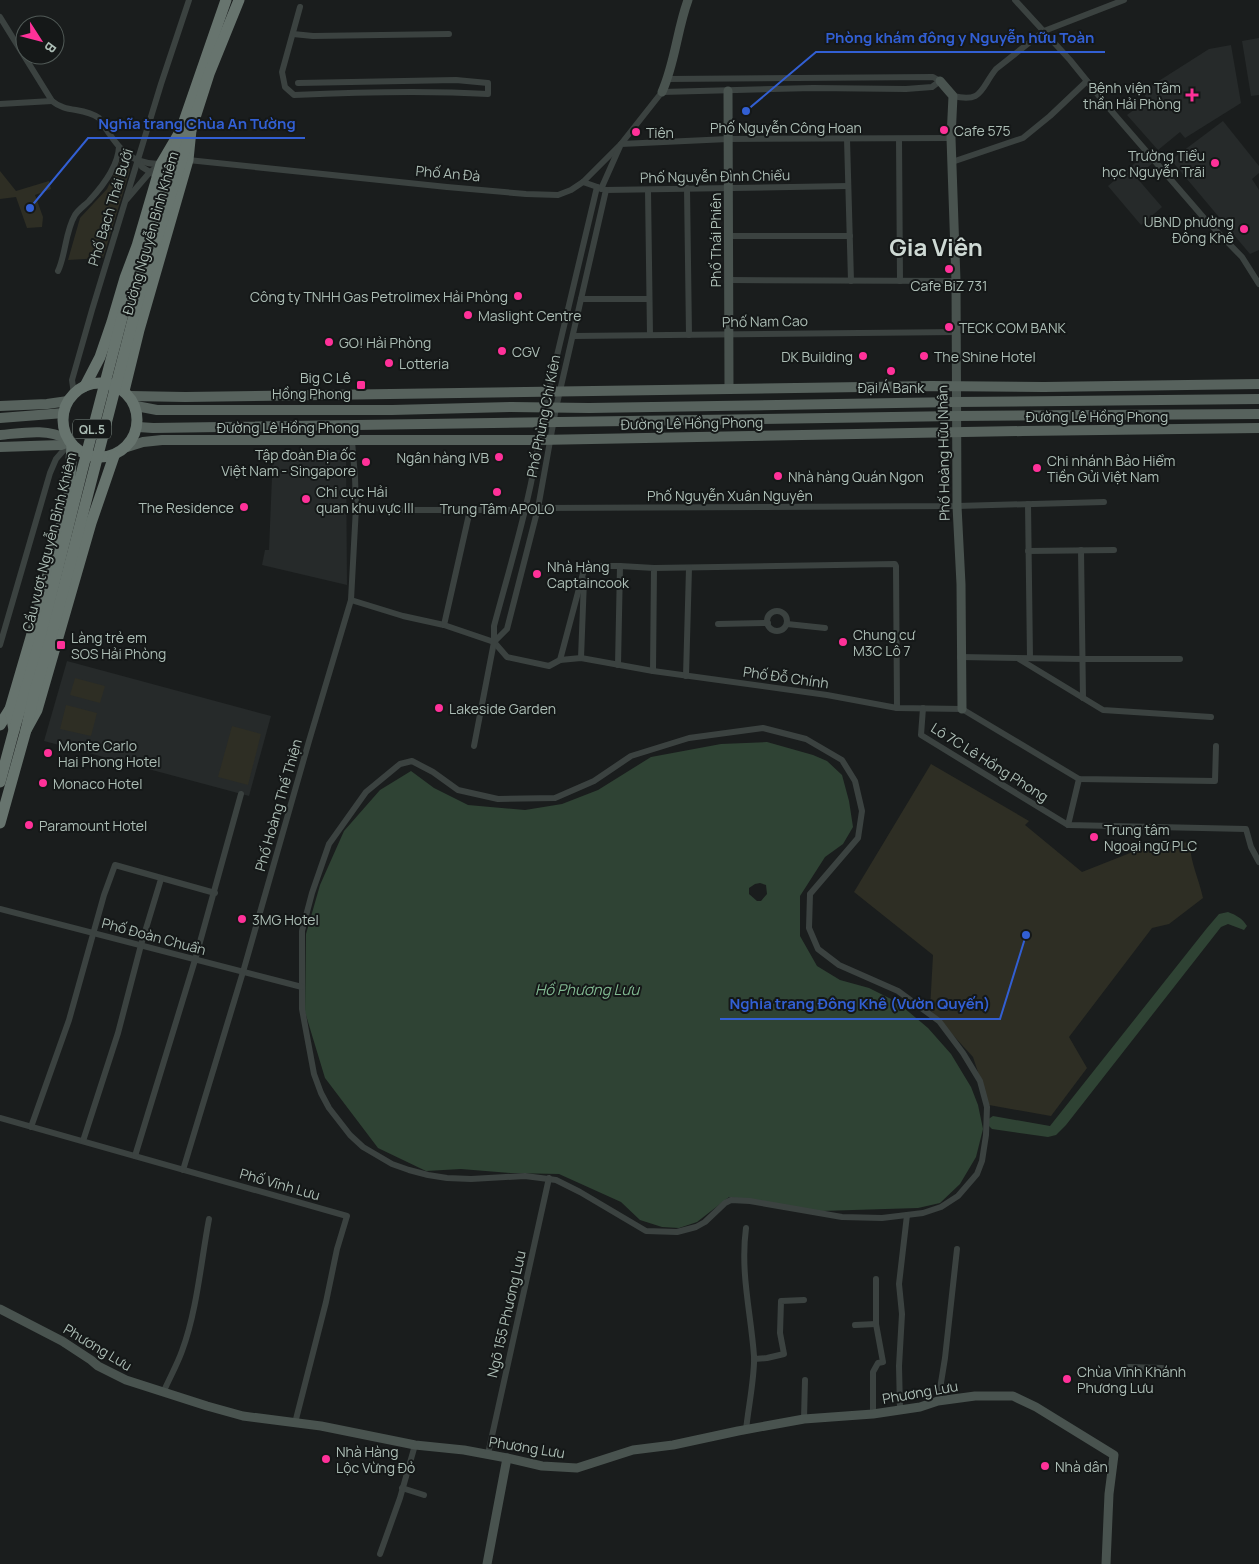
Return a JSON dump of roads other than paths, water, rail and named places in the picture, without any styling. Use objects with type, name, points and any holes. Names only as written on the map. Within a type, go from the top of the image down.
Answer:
[{"type":"highway","name":"Đường Nguyễn Bỉnh Khiêm","points":[[130,398],[138,330],[188,160],[186,130],[226,0]]},
{"type":"highway","name":"Đường Nguyễn Bỉnh Khiêm","points":[[186,130],[239,0]]},
{"type":"highway","name":"QL.5","points":[[154,175],[186,130]]},
{"type":"highway","name":"Cầu vượt Nguyễn Bỉnh Khiêm","points":[[26,730],[140,292],[186,130]]},
{"type":"highway","name":"Cầu vượt Nguyễn Bỉnh Khiêm","points":[[14,730],[40,640],[129,291],[186,130]]},
{"type":"highway","name":"Đường Nguyễn Bỉnh Khiêm","points":[[85,386],[100,357],[137,246],[154,175]]},
{"type":"highway","points":[[112,322],[112,332],[121,340],[128,339],[138,330]]},
{"type":"highway","points":[[105,383],[115,386],[130,398],[138,416],[138,427],[134,438],[127,447],[114,456],[91,457],[80,452],[70,442],[63,422],[64,413],[71,397],[85,386],[105,383]]},
{"type":"highway","name":"QL.5","points":[[0,782],[14,730],[5,710],[69,495],[70,442]]},
{"type":"highway","name":"QL.5","points":[[0,823],[26,730],[37,710],[91,523],[114,456]]},
{"type":"highway","points":[[64,517],[70,508],[78,506],[84,508],[91,523]]},
{"type":"highway","points":[[0,725],[5,710]]},
{"type":"main road","name":"Đường Lê Hồng Phong","points":[[130,398],[956,386],[1044,387],[1259,384]]},
{"type":"main road","points":[[267,396],[268,410]]},
{"type":"main road","points":[[0,406],[47,404],[71,397]]},
{"type":"main road","name":"Đường Lê Hồng Phong","points":[[130,398],[157,410],[556,408],[1259,399]]},
{"type":"main road","points":[[169,428],[164,425],[162,419],[166,413],[173,410]]},
{"type":"main road","points":[[0,418],[64,413]]},
{"type":"main road","name":"Đường Lê Hồng Phong","points":[[138,427],[957,416],[1259,414]]},
{"type":"main road","name":"Đường Lê Hồng Phong","points":[[127,447],[143,442],[162,440],[540,440],[1259,428]]},
{"type":"main road","points":[[0,435],[57,433],[70,442]]},
{"type":"main road","points":[[0,447],[70,442]]},
{"type":"street","name":"Phố Bạch Thái Bưởi","points":[[71,397],[72,380],[77,363],[125,202],[189,0]]},
{"type":"street","points":[[688,0],[662,92],[813,88],[906,89],[932,87],[940,81]]},
{"type":"street","points":[[1015,0],[1044,31],[1204,218],[1242,257],[1259,284]]},
{"type":"street","points":[[667,79],[933,76],[953,96],[965,99],[974,97],[984,89],[996,69],[1044,31],[1124,0]]},
{"type":"street","points":[[298,83],[456,80],[488,83],[488,94],[394,92],[294,95],[285,87],[282,72],[300,7]]},
{"type":"street","points":[[0,17],[52,101],[61,107],[94,114],[99,118],[119,147],[129,156],[152,164],[161,164]]},
{"type":"street","points":[[293,34],[313,36],[449,34]]},
{"type":"street","points":[[952,162],[1023,138],[1087,82]]},
{"type":"street","name":"Phố Thái Phiên","points":[[728,91],[729,389]]},
{"type":"street","name":"Phố An Đà","points":[[188,160],[437,186],[558,195],[571,190],[583,182],[621,144],[662,92]]},
{"type":"street","name":"Phố Hoàng Hữu Nhân","points":[[953,96],[951,138],[957,332],[956,402],[962,709]]},
{"type":"street","points":[[0,104],[52,101]]},
{"type":"street","name":"Phố Nguyễn Công Hoan","points":[[621,144],[728,139],[951,138]]},
{"type":"street","points":[[847,139],[851,281]]},
{"type":"street","points":[[899,139],[900,281]]},
{"type":"street","points":[[601,189],[621,144]]},
{"type":"street","points":[[58,271],[72,221],[80,209],[103,184],[116,160],[119,147]]},
{"type":"street","points":[[125,202],[154,175],[142,167],[138,160]]},
{"type":"street","name":"Phố Nguyễn Đình Chiểu","points":[[583,182],[601,189],[648,190],[848,186]]},
{"type":"street","points":[[687,188],[689,334]]},
{"type":"street","name":"Phố Phùng Chí Kiên","points":[[494,642],[507,629],[538,508],[553,422],[580,303],[601,189]]},
{"type":"street","name":"Phố Phùng Chí Kiên","points":[[474,746],[494,642],[494,626],[525,510],[548,392],[569,306],[601,189]]},
{"type":"street","points":[[648,190],[650,335]]},
{"type":"street","points":[[728,236],[850,236]]},
{"type":"street","points":[[729,280],[956,281]]},
{"type":"street","points":[[569,306],[580,303],[649,298]]},
{"type":"street","name":"Phố Nam Cao","points":[[573,336],[957,332]]},
{"type":"street","name":"Phố Hoàng Thế Thiện","points":[[183,1170],[243,972],[351,600],[356,507],[352,440]]},
{"type":"street","points":[[0,645],[50,473],[56,459],[70,442]]},
{"type":"street","name":"Phố Nguyễn Xuân Nguyên","points":[[356,507],[408,510],[525,510],[538,508],[958,506],[1104,502]]},
{"type":"street","points":[[1028,504],[1030,658]]},
{"type":"street","points":[[444,625],[470,510]]},
{"type":"street","points":[[1081,550],[1082,698]]},
{"type":"street","points":[[1028,551],[1114,550]]},
{"type":"street","points":[[585,566],[689,568],[895,564],[898,708]]},
{"type":"street","points":[[581,658],[585,566]]},
{"type":"street","points":[[560,660],[585,566]]},
{"type":"street","points":[[618,665],[620,566]]},
{"type":"street","points":[[653,671],[654,568]]},
{"type":"street","points":[[686,676],[689,568]]},
{"type":"street","name":"Phố Đỗ Chính","points":[[351,600],[403,616],[444,625],[494,642],[508,657],[549,666],[560,660],[581,658],[653,671],[818,694],[898,708],[962,709],[1078,779]]},
{"type":"street","points":[[777,611],[785,615],[787,624],[783,630],[771,629],[768,623],[769,616],[777,611]]},
{"type":"street","points":[[718,624],[768,623]]},
{"type":"street","points":[[787,624],[825,628]]},
{"type":"street","points":[[960,657],[1180,658]]},
{"type":"street","points":[[1018,658],[1103,710],[1211,717]]},
{"type":"street","name":"Lô 7C Lê Hồng Phong","points":[[923,708],[921,736],[1068,825]]},
{"type":"street","points":[[762,728],[806,739],[842,760],[855,781],[862,811],[858,838],[810,894],[809,928],[818,949],[839,965],[898,991],[939,1021],[963,1053],[980,1081],[987,1107],[986,1135],[982,1161],[977,1174],[968,1186],[954,1199],[942,1207],[923,1213],[882,1218],[842,1218],[750,1201],[731,1200],[724,1202],[705,1222],[696,1227],[677,1232],[646,1231],[580,1192],[549,1178],[525,1176],[471,1179],[447,1178],[409,1170],[392,1164],[363,1147],[340,1124],[321,1093],[314,1074],[304,1018],[302,987],[302,930],[312,893],[330,844],[366,792],[400,764],[412,761],[433,772],[458,790],[474,794],[498,799],[554,798],[594,781],[631,756],[689,738],[762,728]]},
{"type":"street","points":[[1216,746],[1215,780],[1078,779],[1068,825],[1246,828],[1251,847],[1259,862]]},
{"type":"street","points":[[135,1156],[215,893],[241,794]]},
{"type":"street","points":[[31,1127],[69,1020],[92,933],[115,865],[215,893]]},
{"type":"street","points":[[83,1142],[118,1033],[141,946],[162,879]]},
{"type":"street","name":"Phố Đoàn Chuẩn","points":[[0,909],[302,987]]},
{"type":"street","name":"Phố Vĩnh Lưu","points":[[0,1118],[347,1216],[295,1423]]},
{"type":"street","name":"Ngõ 155 Phương Lưu","points":[[488,1454],[549,1178]]},
{"type":"street","points":[[900,1409],[899,1366],[902,1314],[900,1284],[907,1215]]},
{"type":"street","points":[[163,1393],[182,1350],[193,1310],[208,1219]]},
{"type":"street","points":[[746,1228],[743,1253],[754,1359],[746,1430]]},
{"type":"street","points":[[938,1401],[945,1358],[957,1249]]},
{"type":"street","points":[[873,1414],[873,1372],[878,1363],[883,1362],[876,1324],[876,1279]]},
{"type":"street","points":[[754,1359],[784,1354],[780,1333],[781,1301],[804,1300]]},
{"type":"street","name":"Phương Lưu","points":[[0,1309],[62,1341],[98,1366],[126,1380],[163,1393],[243,1416],[321,1426],[415,1445],[488,1454],[542,1466],[577,1468],[633,1450],[672,1445],[804,1419],[873,1414],[920,1407],[938,1401],[975,1396],[1013,1396],[1036,1407],[1114,1455],[1109,1494],[1106,1564]]},
{"type":"street","points":[[855,1325],[876,1324]]},
{"type":"street","points":[[1129,1368],[1162,1368]]},
{"type":"street","points":[[804,1419],[805,1380]]},
{"type":"street","points":[[380,1554],[415,1445]]},
{"type":"street","points":[[487,1564],[507,1458]]},
{"type":"street","points":[[402,1488],[424,1495]]},
{"type":"water","name":"Hồ Phương Lưu","points":[[767,742],[827,761],[842,775],[853,827],[843,844],[825,857],[800,896],[800,936],[817,966],[840,980],[869,988],[897,1002],[928,1028],[951,1054],[971,1087],[978,1105],[983,1129],[976,1157],[960,1184],[940,1203],[918,1208],[821,1211],[729,1197],[697,1222],[679,1228],[662,1227],[640,1220],[621,1202],[559,1174],[461,1169],[426,1171],[378,1148],[325,1078],[305,1012],[306,934],[320,885],[344,831],[380,790],[411,771],[434,788],[468,805],[525,810],[562,804],[598,790],[651,757],[721,744]],"holes":[[[755,884],[766,885],[767,894],[761,901],[757,901],[749,894],[749,888]]]},
{"type":"water","points":[[1228,912],[1243,921],[1247,926],[1244,930],[1228,924],[1221,927],[1066,1125],[1056,1135],[1048,1137],[992,1129],[987,1124],[987,1120],[993,1116],[1050,1126],[1207,928],[1219,914]]},
{"type":"place","name":"Bệnh viện Tâm thần Hải Phòng","points":[[1192,95]]},
{"type":"place","name":"Phòng khám đông y Nguyễn hữu Toàn","points":[[746,111]]},
{"type":"place","name":"Cafe 575","points":[[944,130]]},
{"type":"place","name":"Tiên","points":[[636,132]]},
{"type":"place","name":"Trường Tiểu học Nguyễn Trãi","points":[[1215,163]]},
{"type":"place","name":"Nghĩa trang Chùa An Tường","points":[[30,208]]},
{"type":"place","name":"UBND phường Đông Khê","points":[[1244,229]]},
{"type":"place","name":"Cafe BiZ 731","points":[[949,269]]},
{"type":"place","name":"Công ty TNHH Gas Petrolimex Hải Phòng","points":[[518,296]]},
{"type":"place","name":"Maslight Centre","points":[[468,315]]},
{"type":"place","name":"TECK COM BANK","points":[[949,327]]},
{"type":"place","name":"GO! Hải Phòng","points":[[329,342]]},
{"type":"place","name":"CGV","points":[[502,351]]},
{"type":"place","name":"DK Building","points":[[863,356]]},
{"type":"place","name":"The Shine Hotel","points":[[924,356]]},
{"type":"place","name":"Lotteria","points":[[389,363]]},
{"type":"place","name":"Đại Á Bank","points":[[891,371]]},
{"type":"place","name":"Big C Lê Hồng Phong","points":[[361,385]]},
{"type":"place","name":"Ngân hàng IVB","points":[[499,457]]},
{"type":"place","name":"Tập đoàn Địa ốc Việt Nam - Singapore","points":[[366,462]]},
{"type":"place","name":"Chi nhánh Bảo Hiểm Tiền Gửi Việt Nam","points":[[1037,468]]},
{"type":"place","name":"Nhà hàng Quán Ngon","points":[[778,476]]},
{"type":"place","name":"Trung Tâm APOLO","points":[[497,492]]},
{"type":"place","name":"Chi cục Hải quan khu vực III","points":[[306,499]]},
{"type":"place","name":"The Residence","points":[[244,507]]},
{"type":"place","name":"Nhà Hàng Captaincook","points":[[537,574]]},
{"type":"place","name":"Chung cư M3C Lô 7","points":[[843,642]]},
{"type":"place","name":"Làng trẻ em SOS Hải Phòng","points":[[61,645]]},
{"type":"place","name":"Lakeside Garden","points":[[439,708]]},
{"type":"place","name":"Monte Carlo Hai Phong Hotel","points":[[48,753]]},
{"type":"place","name":"Monaco Hotel","points":[[43,783]]},
{"type":"place","name":"Paramount Hotel","points":[[29,825]]},
{"type":"place","name":"Trung tâm Ngoại ngữ PLC","points":[[1094,837]]},
{"type":"place","name":"3MG Hotel","points":[[242,919]]},
{"type":"place","name":"Nghia trang Đông Khê (Vườn Quyến)","points":[[1026,935]]},
{"type":"place","name":"Chùa Vĩnh Khánh Phương Lưu","points":[[1067,1379]]},
{"type":"place","name":"Nhà Hàng Lộc Vừng Đỏ","points":[[326,1459]]},
{"type":"place","name":"Nhà dân","points":[[1045,1466]]},
{"type":"district","name":"Gia Viên","points":[[936,246]]}]
